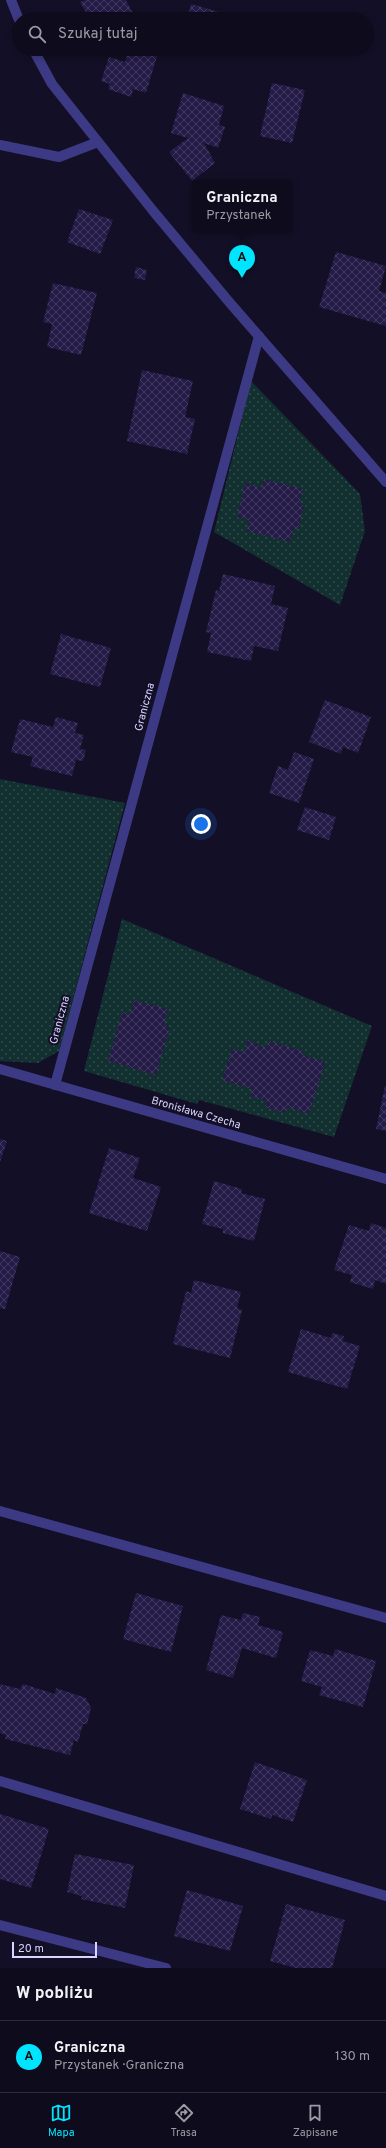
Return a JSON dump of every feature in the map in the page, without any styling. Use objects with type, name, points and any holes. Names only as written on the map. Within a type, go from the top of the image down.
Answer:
[{"type":"street","points":[[11,0],[16,12]]},
{"type":"street","points":[[37,56],[52,84],[98,142],[259,336],[386,482]]},
{"type":"street","points":[[0,145],[59,157],[98,142]]},
{"type":"street","name":"Graniczna","points":[[55,1085],[259,336]]},
{"type":"street","name":"Bronisława Czecha","points":[[0,1069],[386,1179]]},
{"type":"street","points":[[0,1511],[386,1618]]},
{"type":"street","points":[[0,1781],[386,1896]]},
{"type":"street","points":[[0,1925],[166,1968]]},
{"type":"green space","points":[[251,381],[360,494],[365,531],[340,605],[214,532]]},
{"type":"green space","points":[[0,779],[125,803],[59,1051],[38,1063],[0,1061]]},
{"type":"green space","points":[[122,919],[372,1026],[334,1137],[199,1100],[197,1104],[84,1071]]},
{"type":"building","points":[[85,0],[126,0],[132,12],[85,12],[80,2]]},
{"type":"building","points":[[191,4],[219,12],[189,12]]},
{"type":"building","points":[[127,56],[157,56],[146,93],[133,89],[131,97],[108,89],[110,84],[101,81],[109,57],[125,62]]},
{"type":"building","points":[[272,83],[305,90],[292,143],[260,136]]},
{"type":"building","points":[[183,93],[224,106],[219,125],[225,127],[218,148],[204,143],[215,163],[192,181],[169,152],[188,138],[171,133]]},
{"type":"building","points":[[79,209],[113,220],[100,254],[67,242]]},
{"type":"building","points":[[336,252],[386,266],[379,291],[386,293],[386,326],[319,307]]},
{"type":"building","points":[[136,267],[147,270],[145,280],[134,278]]},
{"type":"building","points":[[53,283],[97,293],[81,355],[47,347],[52,324],[43,322]]},
{"type":"building","points":[[142,370],[193,381],[185,417],[195,419],[187,454],[127,441]]},
{"type":"building","points":[[264,479],[303,489],[299,504],[304,506],[298,529],[293,529],[290,542],[247,531],[249,520],[237,517],[245,483],[262,488]]},
{"type":"building","points":[[223,574],[275,586],[271,604],[288,608],[278,651],[254,646],[251,661],[207,652],[211,633],[206,632],[216,590],[219,591]]},
{"type":"building","points":[[61,634],[111,648],[100,687],[50,674]]},
{"type":"building","points":[[325,700],[371,717],[358,753],[343,747],[341,754],[309,742]]},
{"type":"building","points":[[56,717],[78,723],[75,733],[84,735],[80,749],[86,750],[83,761],[76,760],[72,776],[30,766],[33,757],[11,752],[20,719],[53,727]]},
{"type":"building","points":[[294,752],[314,759],[299,803],[269,793],[278,766],[288,770]]},
{"type":"building","points":[[305,807],[336,817],[329,840],[297,830]]},
{"type":"building","points":[[134,1000],[168,1009],[164,1026],[170,1027],[156,1075],[108,1061],[122,1012],[130,1014]]},
{"type":"building","points":[[248,1040],[266,1048],[269,1041],[303,1051],[302,1055],[325,1062],[309,1114],[287,1107],[285,1113],[265,1107],[267,1101],[250,1096],[252,1089],[222,1080],[232,1049],[244,1052]]},
{"type":"building","points":[[385,1086],[386,1087],[386,1131],[376,1129]]},
{"type":"building","points":[[0,1139],[7,1141],[0,1162]]},
{"type":"building","points":[[109,1148],[140,1158],[133,1178],[161,1187],[147,1231],[89,1213]]},
{"type":"building","points":[[214,1181],[242,1189],[241,1193],[265,1199],[254,1241],[223,1233],[223,1229],[202,1224]]},
{"type":"building","points":[[371,1223],[386,1228],[386,1284],[375,1280],[373,1289],[350,1282],[352,1275],[334,1270],[349,1225],[369,1231]]},
{"type":"building","points":[[0,1251],[20,1257],[5,1309],[0,1308]]},
{"type":"building","points":[[194,1280],[241,1292],[237,1308],[242,1310],[230,1358],[173,1344],[186,1291],[191,1293]]},
{"type":"building","points":[[301,1329],[331,1338],[332,1333],[344,1336],[343,1341],[360,1346],[347,1389],[288,1372]]},
{"type":"building","points":[[136,1593],[183,1606],[171,1652],[123,1639]]},
{"type":"building","points":[[243,1613],[260,1617],[258,1625],[283,1632],[276,1658],[242,1648],[233,1678],[206,1670],[221,1615],[241,1620]]},
{"type":"building","points":[[335,1649],[376,1661],[363,1707],[319,1695],[322,1687],[301,1681],[310,1650],[333,1656]]},
{"type":"building","points":[[0,1684],[20,1689],[23,1684],[55,1694],[56,1688],[86,1698],[91,1708],[87,1724],[83,1724],[78,1742],[74,1740],[70,1755],[5,1739],[6,1735],[0,1733]]},
{"type":"building","points":[[255,1762],[307,1780],[293,1822],[272,1815],[271,1819],[240,1809]]},
{"type":"building","points":[[0,1814],[49,1829],[31,1888],[0,1879]]},
{"type":"building","points":[[75,1854],[134,1865],[125,1908],[81,1899],[82,1896],[67,1892]]},
{"type":"building","points":[[187,1890],[243,1906],[230,1951],[174,1936]]},
{"type":"building","points":[[286,1904],[345,1920],[332,1968],[296,1968],[270,1961]]},
{"type":"place","name":"Graniczna","points":[[242,278]]}]
